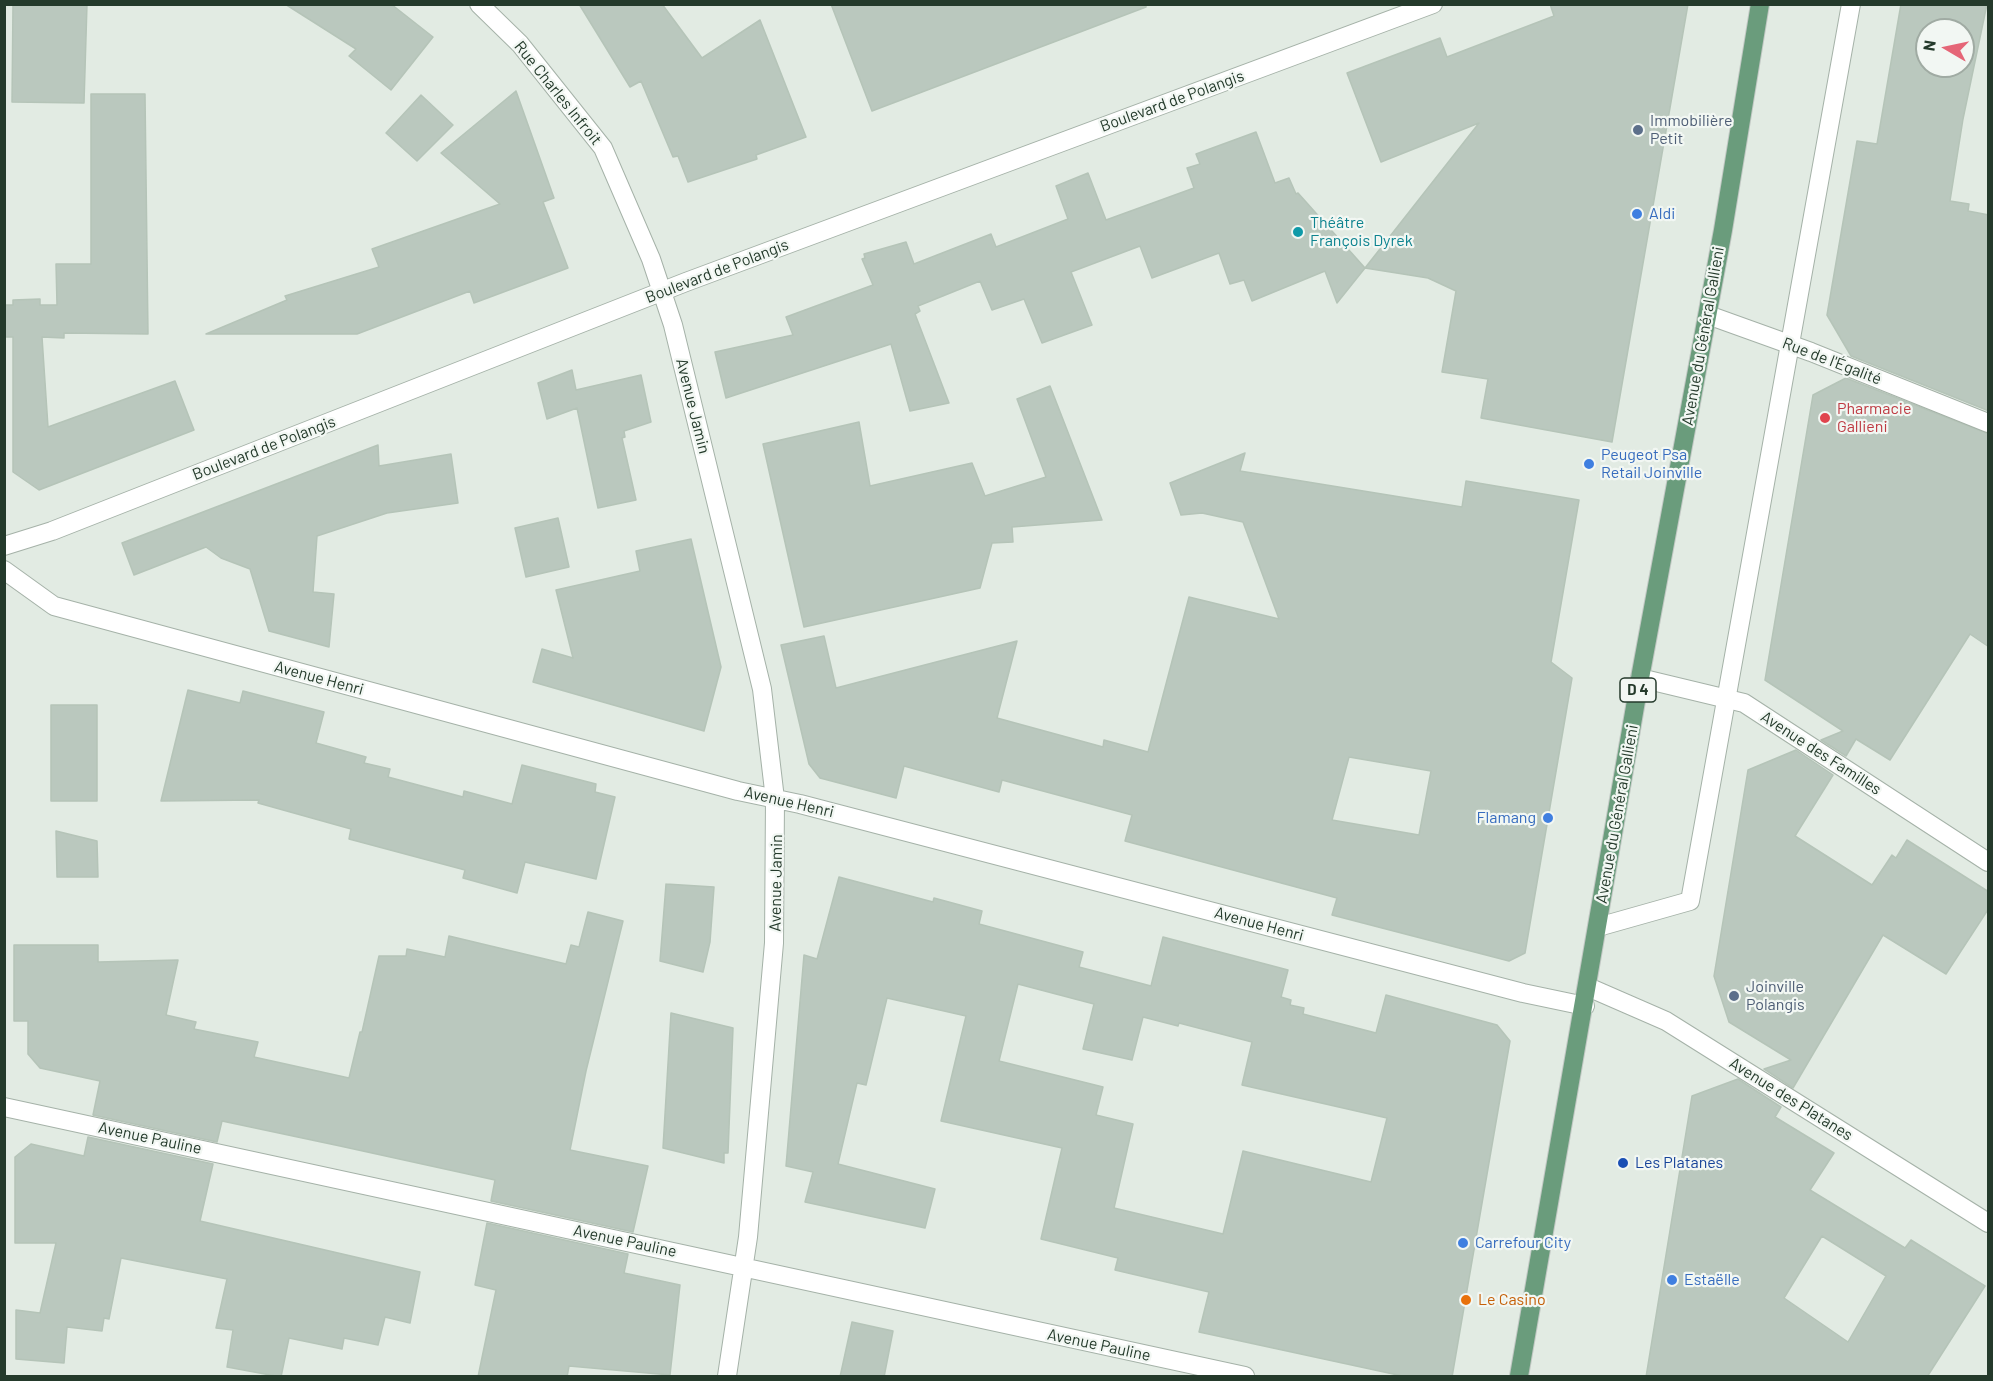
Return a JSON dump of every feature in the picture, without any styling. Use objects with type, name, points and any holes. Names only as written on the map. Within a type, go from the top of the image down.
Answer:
[{"type":"main road","name":"Avenue du Général Gallieni","points":[[1519,1377],[1640,678],[1708,315],[1760,4]]},
{"type":"street","name":"Rue Charles Infroit","points":[[479,4],[520,44],[603,148],[651,259],[662,292]]},
{"type":"street","name":"Boulevard de Polangis","points":[[4,546],[52,531],[662,292],[1433,4]]},
{"type":"street","points":[[1598,927],[1690,901],[1851,4]]},
{"type":"street","name":"Avenue Jamin","points":[[662,292],[675,336],[762,689],[776,799],[774,943],[744,1267],[727,1377]]},
{"type":"street","name":"Rue de l'Égalité","points":[[1708,315],[1989,423]]},
{"type":"street","name":"Avenue Henri","points":[[4,570],[54,606],[738,791],[1523,993],[1585,1006]]},
{"type":"street","name":"Avenue des Familles","points":[[1640,678],[1744,703],[1989,862]]},
{"type":"street","name":"Avenue des Platanes","points":[[1587,987],[1666,1021],[1989,1223]]},
{"type":"street","name":"Avenue Pauline","points":[[4,1107],[1245,1377]]},
{"type":"building","points":[[13,4],[87,4],[84,103],[12,102]]},
{"type":"building","points":[[285,4],[391,4],[433,37],[391,90],[349,56],[356,49]]},
{"type":"building","points":[[579,4],[662,4],[702,58],[760,20],[806,137],[756,155],[757,159],[688,182],[678,156],[673,157],[641,81],[630,87]]},
{"type":"building","points":[[831,4],[1146,4],[1146,7],[872,111]]},
{"type":"building","points":[[1550,4],[1688,4],[1612,442],[1481,418],[1488,379],[1442,372],[1456,291],[1428,278],[1365,268],[1479,123],[1381,162],[1347,73],[1440,38],[1447,57],[1554,16]]},
{"type":"building","points":[[1901,4],[1987,4],[1975,62],[1975,18],[1915,18],[1915,78],[1972,78],[1950,201],[1969,204],[1968,211],[1989,215],[1989,411],[1851,356],[1827,315],[1857,141],[1877,144]]},
{"type":"building","points":[[516,91],[554,198],[543,202],[568,268],[474,303],[470,291],[357,334],[206,334],[287,300],[285,296],[379,267],[372,249],[500,204],[441,153]]},
{"type":"building","points":[[91,94],[145,94],[148,334],[64,333],[64,338],[42,337],[48,427],[175,381],[194,430],[39,490],[13,472],[13,337],[4,337],[4,305],[13,305],[13,300],[40,299],[40,305],[57,305],[56,264],[91,264]]},
{"type":"building","points":[[421,95],[453,125],[417,161],[386,133]]},
{"type":"building","points":[[1256,132],[1275,183],[1289,178],[1296,194],[1298,193],[1365,268],[1337,303],[1325,271],[1252,301],[1244,280],[1230,284],[1219,253],[1152,278],[1140,246],[1071,272],[1092,325],[1042,343],[1024,299],[992,310],[980,281],[918,306],[920,311],[915,314],[949,403],[910,411],[891,344],[726,398],[715,352],[793,335],[786,317],[873,285],[862,259],[865,258],[864,254],[906,242],[914,264],[991,234],[996,247],[1068,219],[1056,186],[1088,173],[1106,220],[1194,188],[1187,168],[1200,164],[1196,154]]},
{"type":"building","points":[[572,370],[576,390],[641,375],[651,422],[624,431],[625,437],[622,438],[636,500],[598,508],[577,408],[547,419],[538,383]]},
{"type":"building","points":[[1846,378],[1989,434],[1989,647],[1970,634],[1890,760],[1856,739],[1846,756],[1821,740],[1843,731],[1765,680],[1813,395]]},
{"type":"building","points":[[1050,386],[1102,520],[1012,527],[1013,542],[992,543],[980,588],[804,627],[763,444],[859,422],[870,486],[972,463],[985,496],[1046,477],[1017,399]]},
{"type":"building","points":[[378,445],[379,466],[451,454],[458,503],[387,513],[317,536],[313,592],[334,594],[329,647],[269,631],[250,569],[221,558],[206,547],[134,575],[122,543]]},
{"type":"building","points":[[1245,453],[1240,471],[1462,507],[1466,481],[1579,500],[1551,662],[1572,678],[1525,953],[1509,961],[1332,915],[1337,898],[1125,841],[1132,815],[1002,780],[999,792],[904,766],[896,798],[820,778],[809,764],[781,645],[824,636],[836,688],[1017,641],[997,718],[1103,747],[1104,740],[1148,752],[1189,597],[1279,619],[1243,522],[1202,513],[1181,515],[1170,483]],"holes":[[[1349,757],[1431,771],[1419,835],[1332,820]]]},
{"type":"building","points":[[558,518],[569,567],[526,577],[515,528]]},
{"type":"building","points":[[691,539],[721,667],[704,731],[533,682],[542,649],[573,658],[556,590],[640,571],[636,551]]},
{"type":"building","points":[[188,690],[240,703],[243,691],[324,712],[316,743],[366,757],[364,763],[390,769],[388,777],[463,797],[464,791],[512,804],[522,765],[596,784],[595,792],[615,797],[596,879],[525,862],[517,893],[463,878],[465,870],[349,839],[351,829],[258,803],[259,800],[161,801]]},
{"type":"building","points":[[51,705],[97,705],[97,801],[51,801]]},
{"type":"building","points":[[1796,750],[1833,775],[1795,836],[1872,885],[1892,855],[1896,858],[1907,840],[1989,892],[1989,908],[1946,974],[1883,935],[1793,1088],[1764,1069],[1791,1060],[1729,1022],[1714,976],[1748,770]]},
{"type":"building","points":[[56,831],[97,841],[98,877],[57,877]]},
{"type":"building","points":[[839,877],[933,902],[934,898],[982,911],[979,924],[1083,952],[1079,967],[1151,986],[1163,937],[1288,970],[1281,997],[1291,1000],[1290,1005],[1304,1008],[1303,1014],[1376,1033],[1386,995],[1497,1025],[1510,1041],[1452,1377],[1407,1377],[1199,1332],[1209,1292],[1115,1270],[1118,1258],[1041,1239],[1062,1148],[941,1121],[966,1016],[887,998],[866,1085],[857,1083],[838,1164],[935,1189],[925,1228],[805,1202],[813,1172],[786,1166],[804,955],[817,959]],"holes":[[[1018,984],[1094,1004],[1083,1049],[1132,1060],[1143,1017],[1178,1026],[1179,1023],[1252,1042],[1242,1085],[1387,1118],[1371,1182],[1243,1151],[1223,1234],[1114,1208],[1133,1124],[1096,1115],[1103,1087],[999,1061]]]},
{"type":"building","points":[[666,884],[714,887],[710,942],[703,972],[660,961]]},
{"type":"building","points":[[588,912],[623,921],[586,1071],[570,1150],[648,1166],[633,1232],[491,1201],[495,1180],[340,1146],[222,1121],[217,1142],[93,1115],[100,1081],[40,1068],[28,1054],[28,1021],[14,1021],[14,945],[98,945],[98,962],[178,960],[166,1015],[196,1022],[194,1029],[258,1042],[254,1057],[349,1078],[379,956],[406,956],[407,949],[445,957],[449,936],[566,964],[571,945],[579,947]]},
{"type":"building","points":[[671,1013],[733,1028],[728,1153],[724,1153],[724,1163],[663,1148]]},
{"type":"building","points":[[1738,1079],[1781,1107],[1775,1117],[1834,1153],[1810,1190],[1905,1248],[1911,1240],[1985,1286],[1927,1377],[1646,1377],[1692,1096]],"holes":[[[1822,1236],[1886,1276],[1848,1342],[1784,1298]]]},
{"type":"building","points":[[88,1137],[213,1164],[200,1221],[420,1272],[410,1323],[385,1317],[378,1345],[344,1338],[342,1349],[289,1338],[281,1377],[227,1367],[233,1330],[216,1328],[227,1279],[121,1258],[109,1319],[104,1318],[102,1331],[67,1327],[64,1363],[16,1359],[16,1310],[40,1313],[56,1243],[15,1243],[15,1157],[31,1144],[84,1156]]},
{"type":"building","points":[[487,1223],[628,1254],[624,1273],[680,1285],[670,1375],[569,1366],[567,1377],[478,1377],[496,1290],[475,1285]]},
{"type":"building","points":[[852,1322],[893,1331],[884,1377],[840,1377]]},
{"type":"place","name":"Immobilière Petit","points":[[1638,130]]},
{"type":"place","name":"Aldi","points":[[1637,214]]},
{"type":"place","name":"Théâtre François Dyrek","points":[[1298,232]]},
{"type":"place","name":"Pharmacie Gallieni","points":[[1825,418]]},
{"type":"place","name":"Peugeot Psa Retail Joinville","points":[[1589,464]]},
{"type":"place","name":"Flamang","points":[[1548,818]]},
{"type":"place","name":"Joinville Polangis","points":[[1734,996]]},
{"type":"place","name":"Les Platanes","points":[[1623,1163]]},
{"type":"place","name":"Carrefour City","points":[[1463,1243]]},
{"type":"place","name":"Estaëlle","points":[[1672,1280]]},
{"type":"place","name":"Le Casino","points":[[1466,1300]]}]
